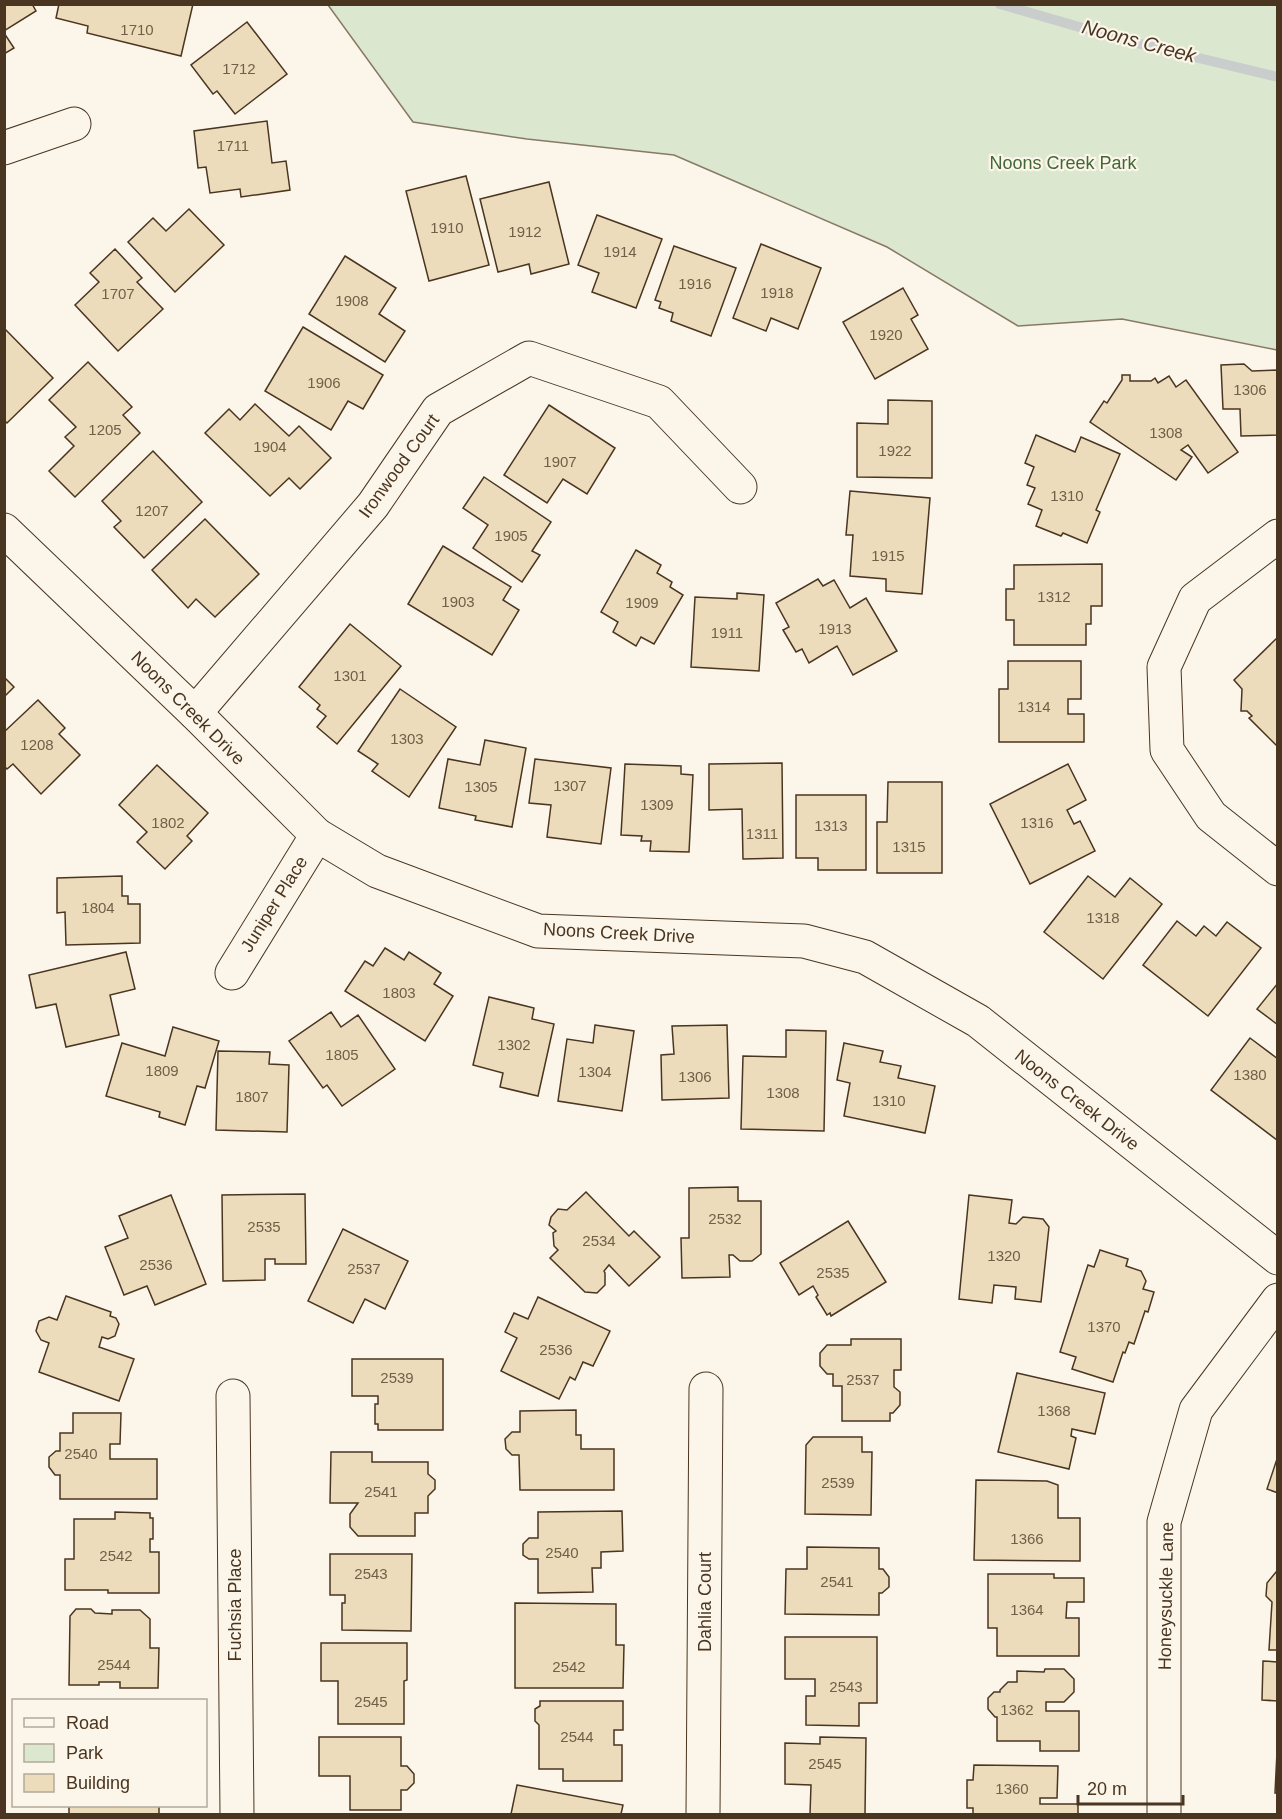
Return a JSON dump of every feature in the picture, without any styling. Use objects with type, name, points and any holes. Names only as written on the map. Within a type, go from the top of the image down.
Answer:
[{"type":"street","points":[[4,148],[74,124]]},
{"type":"street","name":"Ironwood Court","points":[[195,713],[374,505],[438,410],[529,358],[659,402],[740,487]]},
{"type":"street","name":"Noons Creek Drive","points":[[4,530],[195,713],[317,835],[377,871],[538,931],[804,941],[865,957],[978,1021],[1278,1258]]},
{"type":"street","points":[[1278,536],[1195,599],[1164,667],[1167,750],[1212,816],[1278,869]]},
{"type":"street","name":"Juniper Place","points":[[231,973],[317,835]]},
{"type":"street","name":"Honeysuckle Lane","points":[[1164,1815],[1164,1522],[1196,1410],[1278,1300]]},
{"type":"street","name":"Dahlia Court","points":[[704,1815],[706,1389]]},
{"type":"street","name":"Fuchsia Place","points":[[233,1396],[237,1815]]},
{"type":"green space","name":"Noons Creek Park","points":[[328,5],[1277,5],[1277,350],[1122,319],[1018,326],[887,247],[674,155],[527,139],[413,122]]},
{"type":"building","points":[[4,4],[32,4],[36,11],[4,31]]},
{"type":"building","points":[[59,4],[193,4],[181,56],[87,33],[88,26],[56,18]]},
{"type":"building","points":[[247,22],[287,74],[235,114],[217,91],[213,94],[191,65]]},
{"type":"building","points":[[4,33],[14,48],[4,54]]},
{"type":"building","points":[[267,121],[272,163],[286,161],[290,190],[241,197],[240,189],[210,193],[206,167],[198,168],[194,131]]},
{"type":"building","points":[[466,176],[489,265],[429,281],[406,191]]},
{"type":"building","points":[[549,182],[569,264],[531,274],[529,264],[498,272],[480,199]]},
{"type":"building","points":[[189,209],[224,245],[175,292],[128,242],[153,218],[166,231]]},
{"type":"building","points":[[597,215],[662,239],[636,308],[592,292],[599,273],[578,265]]},
{"type":"building","points":[[761,244],[821,268],[798,329],[771,318],[766,331],[733,318]]},
{"type":"building","points":[[674,246],[736,268],[711,336],[671,321],[673,313],[659,308],[661,302],[655,300]]},
{"type":"building","points":[[115,249],[142,278],[137,282],[163,309],[118,351],[75,305],[99,282],[90,273]]},
{"type":"building","points":[[345,256],[396,288],[379,314],[405,331],[385,362],[309,314]]},
{"type":"building","points":[[903,288],[918,315],[911,319],[928,349],[875,379],[843,322]]},
{"type":"building","points":[[303,327],[383,375],[363,409],[348,401],[331,430],[265,391]]},
{"type":"building","points":[[4,328],[53,378],[7,423],[4,420]]},
{"type":"building","points":[[88,362],[132,407],[123,415],[140,433],[75,497],[49,471],[74,446],[65,437],[76,427],[49,400]]},
{"type":"building","points":[[1244,364],[1252,371],[1278,370],[1278,435],[1241,436],[1240,409],[1223,409],[1221,365]]},
{"type":"building","points":[[1122,375],[1130,375],[1130,381],[1151,381],[1155,378],[1158,383],[1169,376],[1176,387],[1186,380],[1238,452],[1208,473],[1188,445],[1181,450],[1192,457],[1176,480],[1090,422],[1104,401],[1107,403],[1122,380]]},
{"type":"building","points":[[888,400],[932,401],[932,478],[857,477],[857,423],[888,424]]},
{"type":"building","points":[[255,404],[289,436],[299,426],[331,458],[300,489],[289,478],[270,496],[205,433],[229,409],[240,420]]},
{"type":"building","points":[[549,405],[615,448],[587,494],[563,479],[547,503],[504,475]]},
{"type":"building","points":[[1036,435],[1075,452],[1081,437],[1120,454],[1096,510],[1100,512],[1087,543],[1063,533],[1061,536],[1036,526],[1042,510],[1028,504],[1035,488],[1027,485],[1034,467],[1025,463]]},
{"type":"building","points":[[153,451],[202,502],[144,558],[114,527],[121,521],[102,501]]},
{"type":"building","points":[[484,477],[551,522],[532,551],[540,555],[522,582],[473,548],[488,525],[463,508]]},
{"type":"building","points":[[850,491],[930,498],[922,594],[886,591],[886,579],[850,576],[853,535],[846,535]]},
{"type":"building","points":[[205,519],[259,574],[215,617],[196,599],[188,608],[152,570]]},
{"type":"building","points":[[443,546],[511,587],[503,600],[519,610],[492,655],[408,604]]},
{"type":"building","points":[[636,550],[661,565],[657,573],[672,582],[670,587],[683,595],[654,644],[641,637],[636,646],[613,632],[618,622],[601,612]]},
{"type":"building","points":[[1102,564],[1102,606],[1091,606],[1091,624],[1086,624],[1086,645],[1014,645],[1014,620],[1006,620],[1006,589],[1014,589],[1014,565]]},
{"type":"building","points":[[818,579],[823,586],[834,580],[850,608],[866,598],[897,651],[853,675],[837,646],[809,663],[802,649],[796,652],[783,630],[789,627],[776,603]]},
{"type":"building","points":[[737,593],[764,595],[759,671],[691,667],[695,597],[737,599]]},
{"type":"building","points":[[350,624],[401,666],[337,744],[317,727],[326,716],[317,709],[320,705],[299,687]]},
{"type":"building","points":[[1278,637],[1278,747],[1249,718],[1252,716],[1247,711],[1241,711],[1242,689],[1234,680]]},
{"type":"building","points":[[1008,661],[1081,661],[1081,699],[1068,699],[1068,714],[1084,714],[1084,742],[999,742],[999,689],[1008,689]]},
{"type":"building","points":[[4,677],[14,687],[4,697]]},
{"type":"building","points":[[400,689],[456,727],[409,797],[372,771],[378,764],[358,751]]},
{"type":"building","points":[[38,700],[65,728],[59,734],[80,755],[41,794],[13,764],[7,769],[4,766],[4,732]]},
{"type":"building","points":[[485,740],[526,748],[512,827],[475,820],[476,816],[439,808],[448,759],[480,765]]},
{"type":"building","points":[[535,759],[611,768],[601,844],[547,837],[551,805],[529,803]]},
{"type":"building","points":[[782,763],[783,858],[743,859],[742,809],[709,810],[709,764]]},
{"type":"building","points":[[625,764],[681,766],[681,774],[693,775],[689,852],[650,851],[651,841],[641,841],[642,836],[621,835]]},
{"type":"building","points":[[1068,764],[1086,800],[1067,810],[1074,824],[1080,821],[1095,851],[1030,884],[990,804]]},
{"type":"building","points":[[157,765],[208,813],[187,836],[192,841],[165,869],[137,842],[147,832],[119,805]]},
{"type":"building","points":[[888,782],[942,782],[942,873],[877,873],[877,822],[887,822]]},
{"type":"building","points":[[796,795],[866,795],[866,870],[818,870],[818,858],[796,858]]},
{"type":"building","points":[[122,876],[122,896],[128,896],[128,904],[140,904],[140,943],[66,945],[65,912],[57,913],[57,878]]},
{"type":"building","points":[[1088,876],[1115,897],[1130,878],[1162,904],[1103,979],[1044,932]]},
{"type":"building","points":[[1177,921],[1196,936],[1204,926],[1216,936],[1227,922],[1261,948],[1208,1016],[1143,965]]},
{"type":"building","points":[[385,948],[404,960],[409,952],[441,973],[434,984],[453,996],[425,1041],[345,991],[365,961],[373,966]]},
{"type":"building","points":[[126,952],[135,989],[110,995],[119,1035],[66,1047],[56,1004],[36,1008],[29,975]]},
{"type":"building","points":[[1278,983],[1278,1025],[1257,1009]]},
{"type":"building","points":[[489,997],[534,1008],[532,1019],[554,1024],[538,1096],[500,1087],[503,1073],[473,1065]]},
{"type":"building","points":[[331,1012],[341,1027],[358,1015],[395,1069],[342,1106],[327,1085],[323,1088],[289,1041]]},
{"type":"building","points":[[595,1025],[634,1031],[622,1111],[558,1101],[567,1039],[593,1043]]},
{"type":"building","points":[[727,1025],[729,1098],[662,1100],[661,1055],[674,1054],[672,1026]]},
{"type":"building","points":[[173,1027],[219,1041],[205,1088],[197,1086],[185,1125],[159,1117],[160,1112],[106,1096],[122,1043],[165,1056]]},
{"type":"building","points":[[786,1030],[826,1031],[824,1131],[741,1129],[743,1056],[786,1057]]},
{"type":"building","points":[[1250,1038],[1278,1059],[1277,1140],[1211,1090]]},
{"type":"building","points":[[844,1043],[883,1051],[880,1062],[901,1066],[898,1078],[935,1086],[925,1133],[844,1116],[850,1083],[837,1080]]},
{"type":"building","points":[[218,1051],[270,1052],[269,1064],[289,1065],[287,1132],[216,1130]]},
{"type":"building","points":[[738,1187],[738,1201],[761,1201],[761,1254],[752,1261],[740,1261],[733,1255],[729,1255],[730,1277],[682,1278],[681,1238],[689,1238],[689,1188]]},
{"type":"building","points":[[586,1192],[629,1236],[634,1231],[660,1257],[629,1286],[609,1265],[604,1271],[605,1285],[597,1293],[585,1292],[550,1258],[558,1250],[554,1246],[553,1233],[556,1231],[549,1225],[551,1217],[558,1209],[567,1210]]},
{"type":"building","points":[[305,1194],[306,1264],[275,1264],[275,1259],[265,1259],[265,1280],[223,1281],[222,1195]]},
{"type":"building","points":[[171,1195],[206,1284],[155,1305],[147,1286],[124,1295],[105,1247],[128,1238],[119,1216]]},
{"type":"building","points":[[969,1195],[1012,1200],[1009,1223],[1016,1224],[1023,1217],[1043,1219],[1049,1227],[1041,1302],[1015,1299],[1016,1287],[994,1285],[992,1303],[959,1299]]},
{"type":"building","points":[[848,1221],[886,1282],[831,1316],[830,1313],[827,1315],[816,1297],[818,1295],[813,1286],[799,1295],[780,1263]]},
{"type":"building","points":[[343,1229],[408,1261],[385,1309],[365,1299],[353,1323],[308,1301]]},
{"type":"building","points":[[1100,1250],[1128,1259],[1126,1266],[1141,1271],[1146,1281],[1143,1289],[1154,1292],[1134,1344],[1129,1342],[1125,1353],[1123,1352],[1113,1382],[1072,1369],[1076,1357],[1060,1352],[1088,1265],[1094,1267]]},
{"type":"building","points":[[66,1296],[111,1312],[110,1316],[116,1318],[119,1324],[115,1336],[108,1339],[102,1337],[99,1347],[134,1359],[119,1401],[39,1372],[49,1343],[41,1340],[36,1331],[39,1321],[49,1317],[57,1320]]},
{"type":"building","points":[[538,1297],[610,1331],[593,1366],[583,1362],[575,1380],[570,1377],[559,1399],[501,1371],[517,1338],[505,1332],[514,1313],[528,1319]]},
{"type":"building","points":[[851,1339],[901,1339],[901,1370],[894,1370],[894,1387],[900,1392],[900,1405],[893,1413],[890,1413],[890,1421],[842,1421],[842,1386],[833,1386],[833,1374],[827,1374],[820,1366],[820,1353],[827,1345],[851,1345]]},
{"type":"building","points":[[352,1359],[443,1359],[443,1430],[378,1430],[378,1424],[375,1424],[375,1404],[378,1404],[378,1396],[352,1396]]},
{"type":"building","points":[[1017,1373],[1105,1393],[1095,1434],[1072,1429],[1071,1436],[1076,1438],[1069,1469],[998,1452]]},
{"type":"building","points":[[576,1410],[576,1435],[581,1435],[581,1449],[614,1449],[614,1490],[520,1490],[519,1455],[512,1455],[506,1449],[505,1439],[512,1432],[520,1432],[520,1411]]},
{"type":"building","points":[[73,1413],[121,1413],[120,1444],[110,1444],[110,1459],[157,1459],[157,1499],[60,1499],[60,1475],[55,1475],[49,1467],[49,1457],[56,1451],[60,1451],[60,1433],[73,1433]]},
{"type":"building","points":[[813,1437],[862,1437],[862,1452],[872,1452],[871,1515],[805,1514],[806,1445]]},
{"type":"building","points":[[331,1452],[372,1452],[372,1462],[428,1462],[428,1474],[435,1480],[435,1489],[428,1496],[428,1513],[415,1513],[415,1536],[358,1536],[350,1527],[350,1514],[358,1503],[330,1503]]},
{"type":"building","points":[[1278,1456],[1278,1493],[1267,1489]]},
{"type":"building","points":[[976,1480],[1047,1481],[1058,1485],[1058,1518],[1080,1518],[1080,1561],[974,1560]]},
{"type":"building","points":[[622,1511],[623,1551],[601,1552],[601,1568],[592,1568],[593,1592],[538,1593],[538,1559],[529,1559],[523,1555],[523,1544],[529,1538],[538,1538],[538,1512]]},
{"type":"building","points":[[115,1512],[150,1513],[150,1518],[153,1518],[153,1539],[150,1539],[150,1552],[159,1552],[159,1593],[65,1590],[65,1559],[74,1559],[74,1519],[115,1519]]},
{"type":"building","points":[[807,1547],[879,1548],[879,1569],[883,1569],[889,1577],[889,1587],[879,1593],[879,1615],[785,1614],[786,1569],[807,1569]]},
{"type":"building","points":[[330,1554],[412,1554],[411,1631],[342,1630],[342,1603],[345,1603],[345,1595],[330,1595]]},
{"type":"building","points":[[1278,1572],[1278,1650],[1269,1650],[1272,1602],[1266,1596],[1267,1583]]},
{"type":"building","points":[[988,1574],[1054,1574],[1054,1578],[1084,1578],[1084,1602],[1067,1602],[1066,1618],[1079,1618],[1079,1656],[997,1656],[997,1628],[988,1628]]},
{"type":"building","points":[[515,1603],[616,1604],[616,1645],[624,1645],[623,1688],[515,1688]]},
{"type":"building","points":[[76,1609],[91,1609],[95,1613],[112,1614],[112,1610],[140,1610],[150,1619],[150,1648],[159,1648],[158,1688],[120,1688],[120,1682],[69,1685],[70,1616]]},
{"type":"building","points":[[785,1637],[877,1637],[877,1703],[859,1703],[859,1726],[806,1725],[806,1696],[815,1696],[815,1679],[785,1679]]},
{"type":"building","points":[[321,1643],[407,1643],[404,1724],[338,1724],[338,1681],[321,1681]]},
{"type":"building","points":[[1263,1661],[1278,1662],[1278,1701],[1262,1700]]},
{"type":"building","points":[[1045,1669],[1064,1669],[1074,1679],[1074,1692],[1064,1702],[1046,1702],[1046,1711],[1079,1711],[1079,1751],[1040,1751],[1040,1741],[997,1741],[997,1717],[988,1709],[988,1698],[994,1692],[1000,1692],[1008,1682],[1017,1682],[1017,1671],[1044,1672]]},
{"type":"building","points":[[540,1701],[623,1701],[623,1730],[614,1730],[614,1745],[622,1745],[622,1781],[563,1781],[563,1769],[539,1769],[539,1725],[535,1721],[535,1709],[540,1706]]},
{"type":"building","points":[[319,1737],[401,1737],[401,1766],[407,1766],[414,1774],[414,1783],[407,1790],[401,1790],[401,1810],[350,1810],[350,1776],[319,1776]]},
{"type":"building","points":[[820,1737],[866,1738],[865,1814],[810,1814],[811,1785],[785,1784],[785,1743],[820,1744]]},
{"type":"building","points":[[1277,1752],[1278,1793],[1275,1793]]},
{"type":"building","points":[[974,1765],[1058,1766],[1057,1798],[1040,1798],[1040,1804],[1078,1804],[1078,1814],[973,1814],[973,1808],[967,1808],[967,1780],[973,1780]]},
{"type":"building","points":[[517,1785],[623,1805],[621,1814],[511,1814]]},
{"type":"building","points":[[69,1807],[159,1807],[159,1814],[69,1814]]},
{"type":"waterway","name":"Noons Creek","points":[[1000,4],[1124,40],[1278,77]]}]
